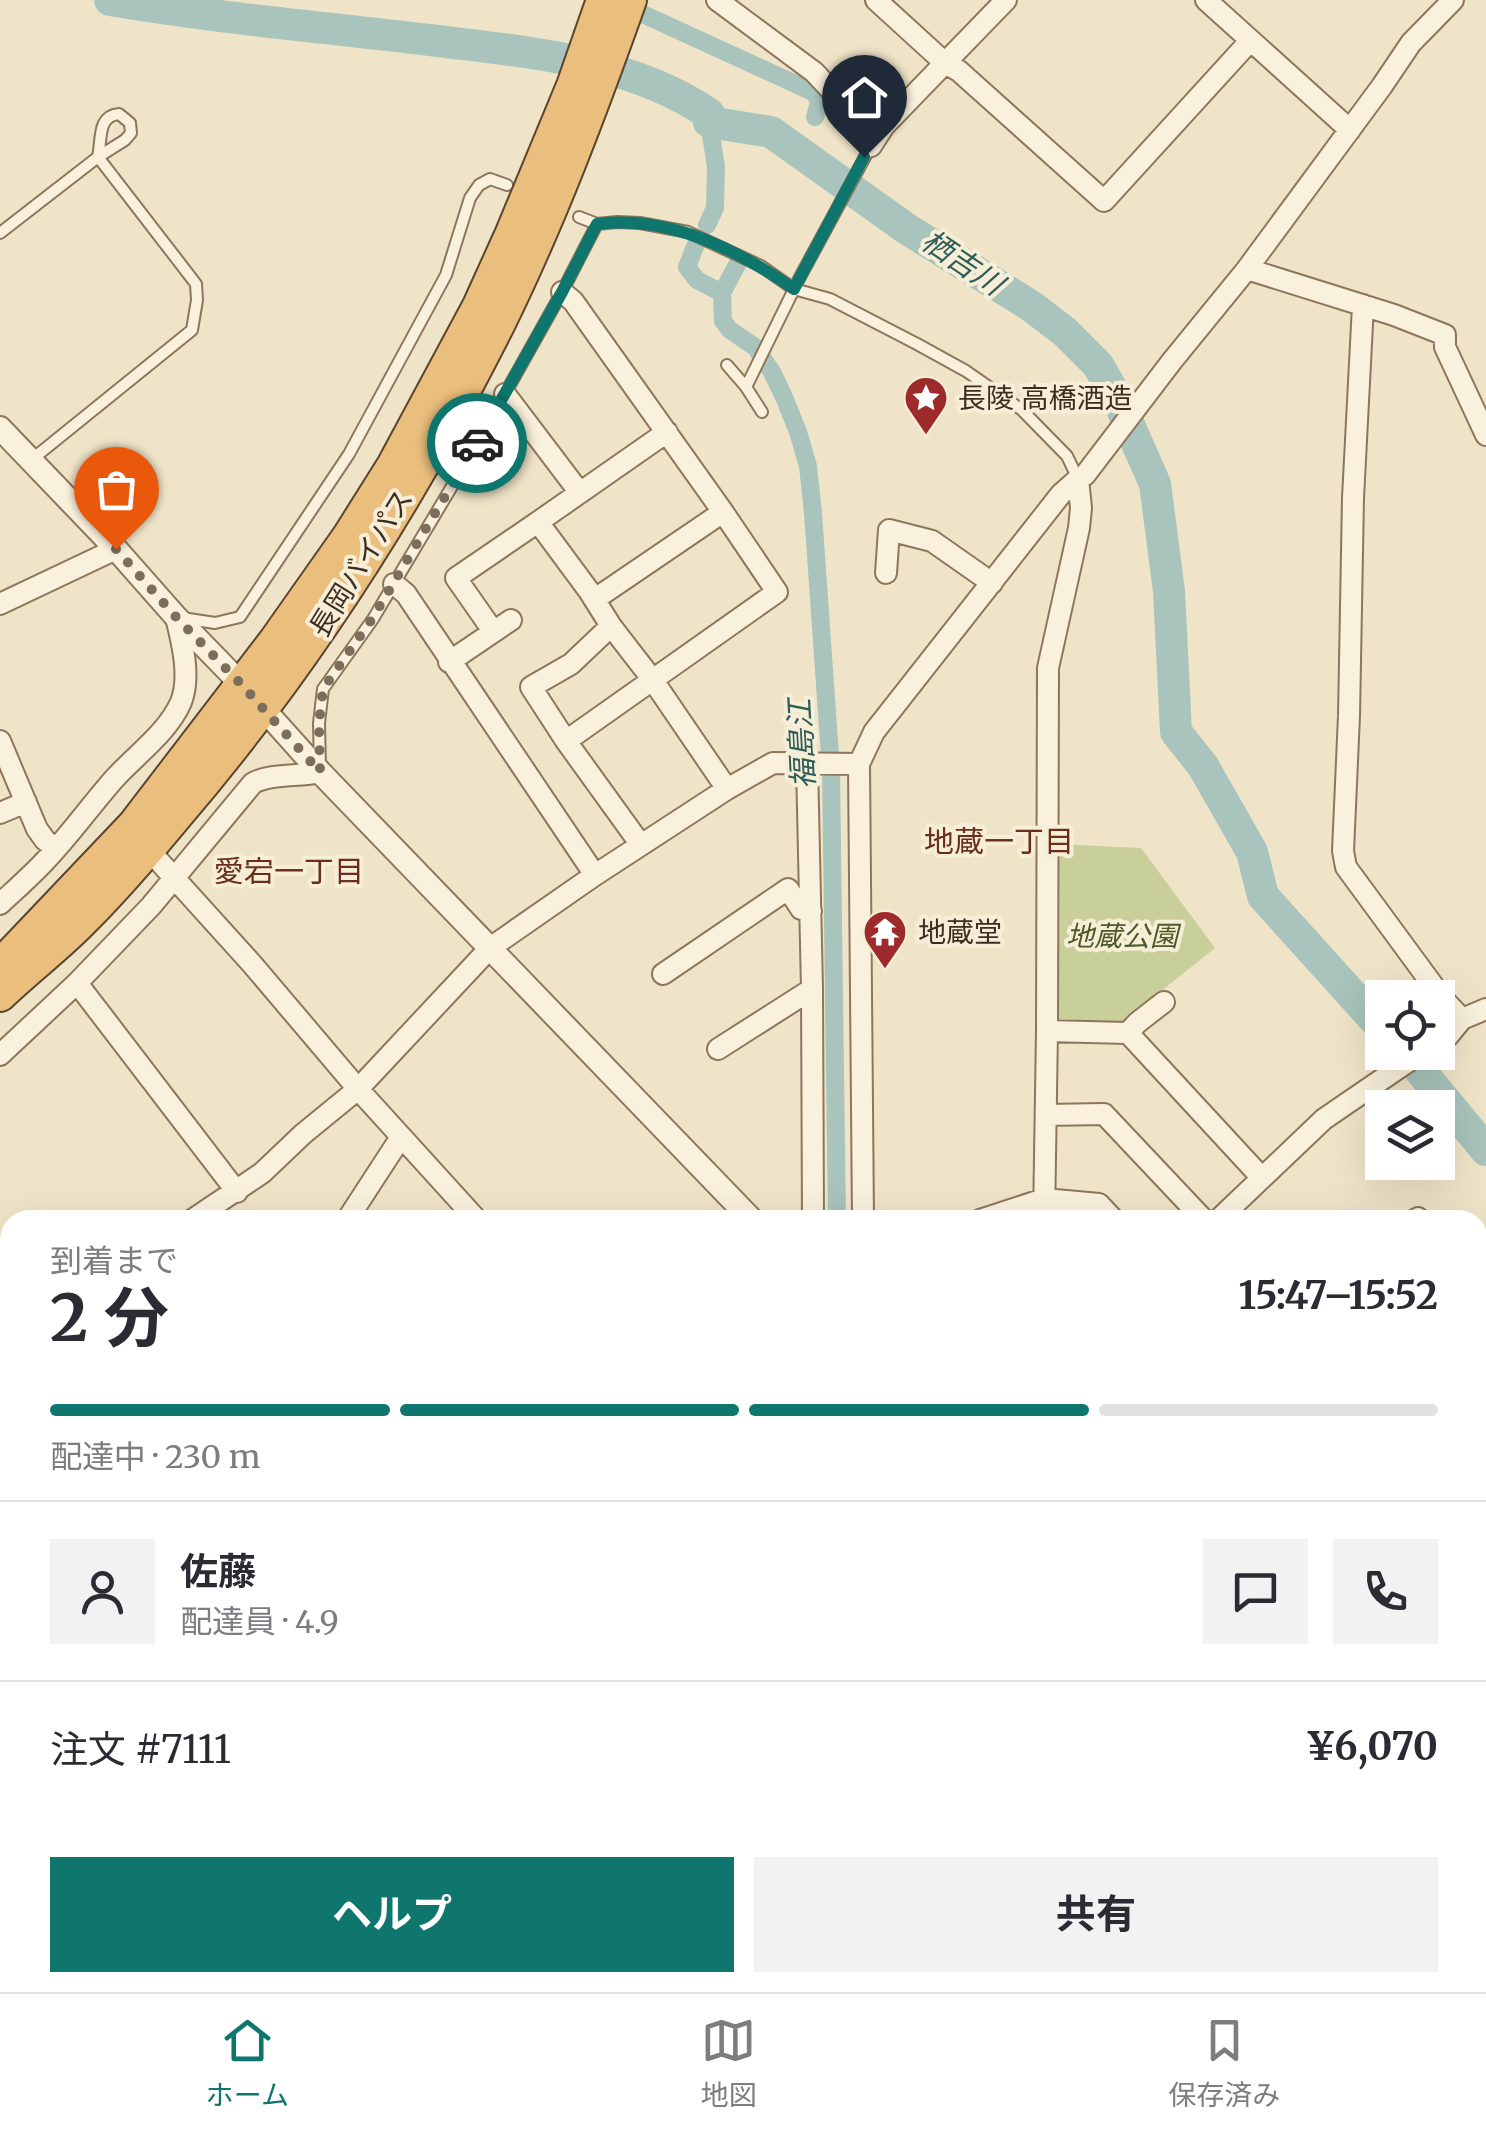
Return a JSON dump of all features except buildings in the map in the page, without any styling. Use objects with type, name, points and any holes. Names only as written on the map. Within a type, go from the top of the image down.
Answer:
[{"type":"highway","name":"長岡バイパス","points":[[556,162],[573,86],[603,0]]},
{"type":"highway","name":"長岡バイパス","points":[[0,996],[83,920],[212,774],[252,697],[392,466],[598,90],[630,0]]},
{"type":"highway","name":"長岡バイパス","points":[[0,966],[252,697]]},
{"type":"street","points":[[717,0],[814,72],[832,91],[868,151],[884,126],[1006,0]]},
{"type":"street","points":[[876,0],[1104,201],[1250,40]]},
{"type":"street","points":[[1206,0],[1350,130]]},
{"type":"street","points":[[863,1210],[863,988],[852,764],[1060,494],[1082,477],[1247,269],[1411,43],[1454,0]]},
{"type":"street","points":[[1247,269],[1446,335],[1445,347],[1486,435]]},
{"type":"street","points":[[562,292],[573,301],[667,432],[776,592],[566,741]]},
{"type":"street","points":[[1363,305],[1343,852],[1346,868],[1462,1019]]},
{"type":"street","points":[[505,394],[580,492]]},
{"type":"street","points":[[0,428],[320,772],[742,1210]]},
{"type":"street","points":[[449,662],[502,626],[456,578],[667,432]]},
{"type":"street","points":[[1082,477],[1079,528],[1048,668],[1044,1210],[1099,1204],[1105,1210]]},
{"type":"street","points":[[595,598],[723,512]]},
{"type":"street","points":[[538,522],[727,788]]},
{"type":"street","points":[[886,572],[890,530],[932,542],[992,583]]},
{"type":"street","points":[[2,600],[116,549]]},
{"type":"street","points":[[394,584],[406,594],[595,876]]},
{"type":"street","points":[[0,904],[50,855],[116,777],[151,743],[178,707],[184,680],[176,617]]},
{"type":"street","points":[[611,626],[570,664],[531,687],[641,845]]},
{"type":"street","points":[[0,741],[50,855],[74,890]]},
{"type":"street","points":[[208,1210],[262,1173],[358,1090],[490,948],[727,788],[773,763],[852,764]]},
{"type":"street","points":[[812,763],[813,1210]]},
{"type":"street","points":[[0,1056],[151,906],[253,783],[270,777],[320,772]]},
{"type":"street","points":[[0,813],[26,802]]},
{"type":"street","points":[[148,849],[468,1210]]},
{"type":"street","points":[[663,974],[788,888],[801,909],[811,911]]},
{"type":"street","points":[[77,983],[237,1192]]},
{"type":"street","points":[[718,1049],[812,989]]},
{"type":"street","points":[[1128,1033],[1164,1002]]},
{"type":"street","points":[[1455,1026],[1462,1019],[1486,1009]]},
{"type":"street","points":[[1047,1032],[1128,1033],[1262,1178]]},
{"type":"street","points":[[1228,1210],[1324,1119],[1395,1070]]},
{"type":"street","points":[[1046,1115],[1104,1114],[1195,1210]]},
{"type":"street","points":[[353,1210],[400,1137]]},
{"type":"lane","points":[[748,383],[868,151]]},
{"type":"lane","points":[[0,232],[98,157],[196,284],[192,330],[30,460]]},
{"type":"lane","points":[[176,617],[216,622],[240,617],[349,454],[446,275],[470,198],[479,184],[490,179],[507,185]]},
{"type":"lane","points":[[579,217],[597,224],[640,223],[688,232],[761,266],[794,289],[830,299],[966,371],[1022,410],[1082,477]]},
{"type":"lane","points":[[320,772],[323,689],[394,584],[505,394],[597,224]]},
{"type":"lane","points":[[727,365],[748,383],[762,412]]},
{"type":"green space","name":"地蔵公園","points":[[1057,844],[1141,848],[1215,948],[1120,1024],[1062,1025],[1055,1016]]},
{"type":"waterway","name":"栖吉川","points":[[110,0],[538,54],[645,81],[709,114],[709,122],[771,132],[907,229],[1031,306],[1065,332],[1098,365],[1155,484],[1169,591],[1176,732],[1203,766],[1252,852],[1263,896],[1365,1009]]},
{"type":"waterway","name":"福島江","points":[[621,4],[815,93],[819,102],[815,117]]},
{"type":"waterway","name":"福島江","points":[[707,225],[715,208],[716,167],[709,122]]},
{"type":"waterway","name":"福島江","points":[[696,244],[687,267],[697,280],[722,293]]},
{"type":"waterway","name":"福島江","points":[[738,263],[722,293],[723,321],[755,347],[784,397],[808,466],[813,513],[831,770],[837,1210]]},
{"type":"waterway","name":"栖吉川","points":[[1420,1070],[1486,1150]]},
{"type":"way so far","points":[[116,549],[320,772],[323,689],[372,619],[477,443]]},
{"type":"place","name":"長陵 高橋酒造","points":[[926,436]]},
{"type":"place","name":"地蔵堂","points":[[885,970]]},
{"type":"district","name":"地蔵一丁目","points":[[999,841]]},
{"type":"district","name":"愛宕一丁目","points":[[289,871]]},
{"type":"route","points":[[477,443],[597,224],[640,223],[688,232],[761,266],[794,289],[864,157]]}]
